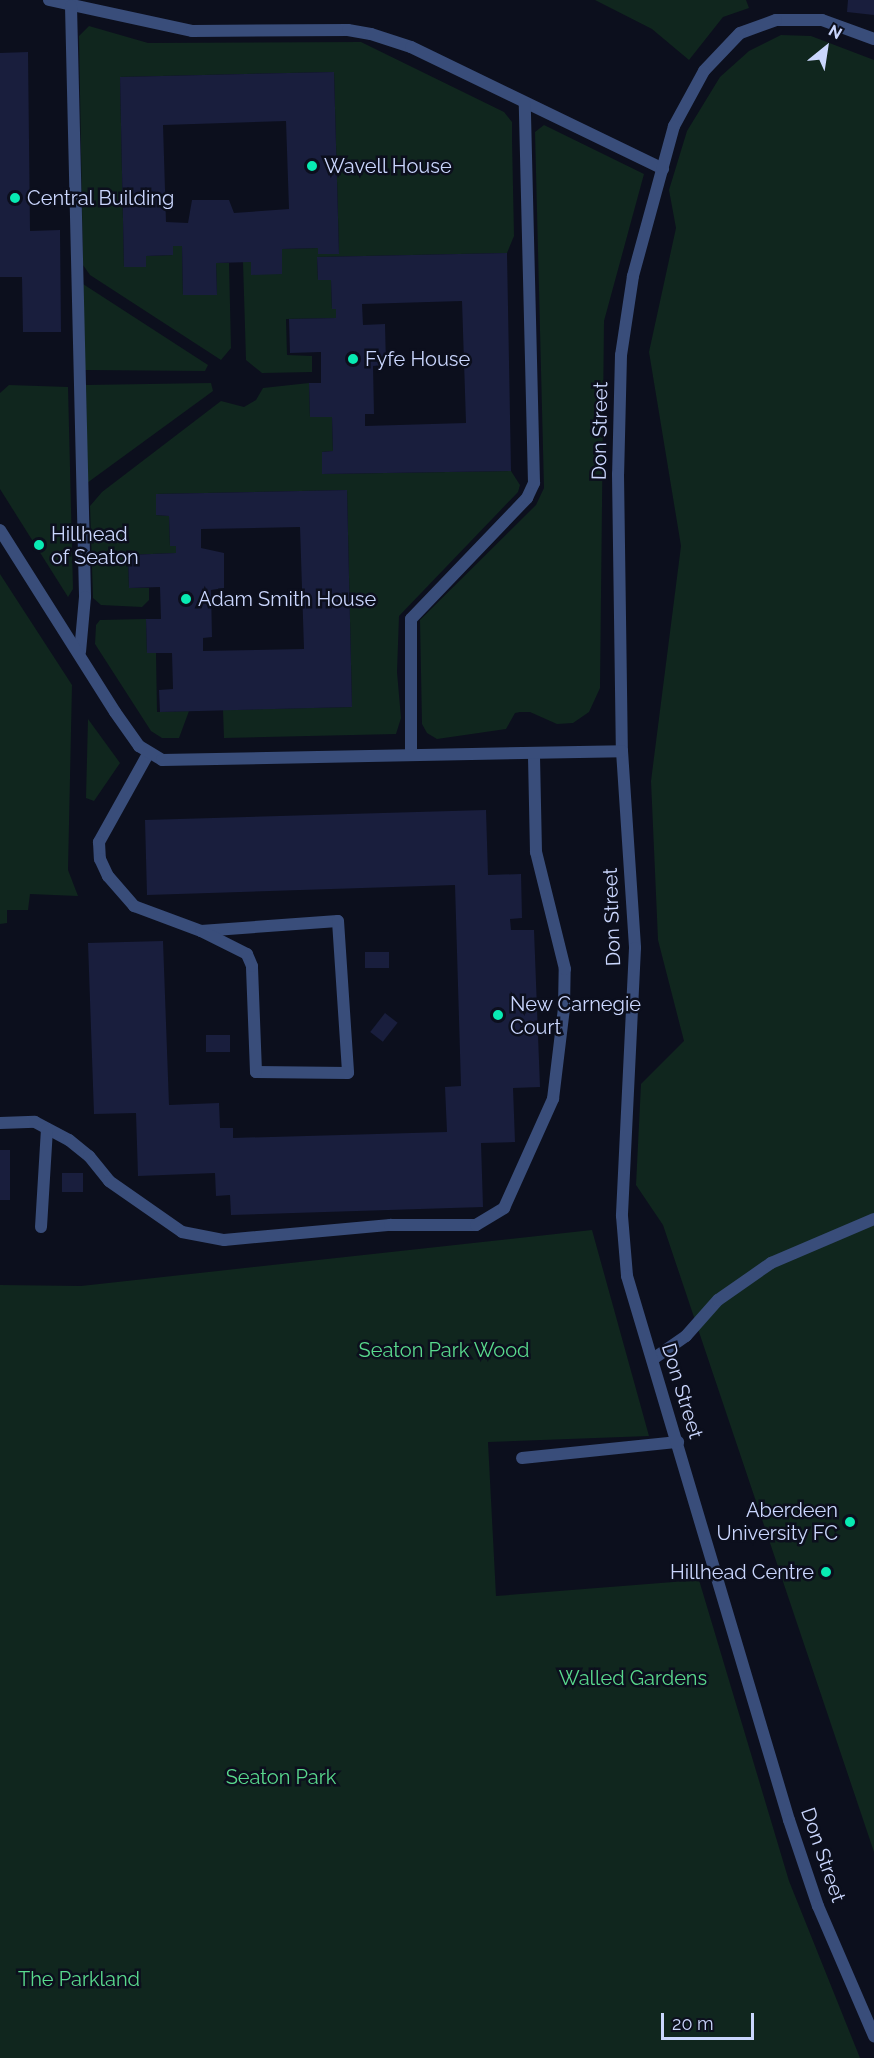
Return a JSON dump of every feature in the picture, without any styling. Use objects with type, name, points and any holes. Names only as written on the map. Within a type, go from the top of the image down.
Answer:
[{"type":"street","points":[[50,0],[192,32],[348,30],[371,34],[411,47],[663,169]]},
{"type":"street","points":[[70,6],[85,597],[80,652]]},
{"type":"street","name":"Don Street","points":[[874,39],[822,20],[776,20],[740,33],[704,71],[674,126],[633,276],[621,355],[622,752],[635,948],[622,1246],[627,1276],[789,1820],[818,1906],[874,2036]]},
{"type":"street","points":[[411,753],[411,619],[527,498],[534,483],[525,104]]},
{"type":"street","points":[[0,530],[80,652],[115,712],[148,754],[162,760],[203,761],[411,753],[622,752]]},
{"type":"street","points":[[0,1123],[35,1122],[69,1140],[89,1156],[109,1181],[182,1232],[224,1240],[390,1225],[476,1225],[504,1208],[554,1099],[564,1008],[565,969],[536,852],[534,753]]},
{"type":"street","points":[[148,754],[99,842],[100,859],[108,876],[134,906],[201,931],[247,954],[250,960],[256,1072],[348,1073],[338,921],[201,931]]},
{"type":"street","points":[[41,1227],[46,1129]]},
{"type":"street","points":[[653,1359],[686,1336],[718,1300],[771,1263],[874,1219]]},
{"type":"street","points":[[522,1458],[678,1442]]},
{"type":"green space","points":[[595,0],[746,0],[749,8],[723,17],[689,60],[652,29]]},
{"type":"green space","points":[[89,26],[148,43],[361,42],[504,112],[512,122],[514,236],[507,253],[317,257],[318,280],[331,280],[332,309],[336,309],[336,318],[286,319],[287,355],[312,356],[312,372],[262,373],[246,360],[243,262],[251,262],[251,274],[282,274],[282,249],[318,248],[318,253],[339,253],[334,72],[120,77],[124,267],[145,267],[146,256],[173,255],[173,246],[182,246],[183,295],[217,295],[216,263],[229,263],[231,348],[221,360],[90,275],[83,265],[79,36]]},
{"type":"green space","points":[[781,35],[811,36],[874,60],[874,1852],[663,1225],[636,1185],[641,1084],[684,1041],[658,940],[651,781],[681,546],[649,352],[676,228],[669,190],[687,131],[720,77],[749,51]]},
{"type":"green space","points":[[544,125],[644,174],[604,321],[600,688],[589,712],[573,723],[557,724],[530,712],[520,712],[515,713],[506,729],[437,739],[427,733],[422,724],[420,620],[536,505],[544,488],[535,132]]},
{"type":"green space","points":[[83,284],[208,365],[205,371],[85,370]]},
{"type":"green space","points":[[211,383],[213,391],[87,483],[86,385]]},
{"type":"green space","points":[[309,383],[310,417],[332,417],[333,451],[322,452],[322,474],[511,471],[520,485],[518,492],[399,616],[397,672],[401,718],[396,734],[224,738],[223,710],[352,707],[347,490],[156,494],[156,515],[169,516],[170,546],[176,546],[176,553],[128,555],[129,588],[149,588],[149,600],[142,607],[101,605],[93,598],[90,506],[102,492],[221,401],[244,407],[256,400],[263,388]]},
{"type":"green space","points":[[9,385],[68,387],[73,589],[68,597],[0,489],[0,393]]},
{"type":"green space","points":[[0,574],[72,685],[68,870],[78,896],[30,894],[28,910],[7,910],[7,923],[0,924]]},
{"type":"green space","points":[[146,619],[147,653],[156,653],[157,712],[189,711],[179,738],[162,738],[151,731],[95,644],[96,625],[100,620]]},
{"type":"green space","points":[[88,719],[120,763],[94,801],[86,798]]},
{"type":"green space","name":"Seaton Park","points":[[592,1230],[649,1436],[488,1442],[496,1596],[699,1580],[789,1881],[860,2058],[0,2058],[0,1285],[81,1286]]},
{"type":"building","points":[[848,0],[874,0],[874,15],[847,12]]},
{"type":"building","name":"Central Building","points":[[28,52],[30,231],[60,230],[61,332],[23,332],[22,277],[0,277],[0,53]]},
{"type":"building","name":"Wavell House","points":[[334,72],[339,254],[318,254],[318,248],[282,249],[282,274],[251,275],[251,262],[216,263],[217,295],[183,295],[182,246],[173,246],[173,255],[146,256],[146,267],[124,267],[120,77]],"holes":[[[286,121],[289,209],[234,213],[229,200],[192,200],[188,223],[166,222],[163,125]]]},
{"type":"building","name":"Fyfe House","points":[[507,253],[511,471],[322,474],[322,452],[333,451],[332,417],[310,417],[309,383],[321,383],[321,352],[290,353],[289,319],[336,318],[336,309],[332,309],[331,280],[318,280],[317,257]],"holes":[[[462,301],[466,423],[365,426],[365,414],[374,414],[373,366],[386,365],[385,324],[363,325],[362,304]]]},
{"type":"building","name":"Adam Smith House","points":[[347,490],[352,707],[160,712],[159,690],[173,689],[172,653],[147,653],[146,619],[161,619],[160,587],[129,588],[128,555],[176,553],[176,546],[170,546],[169,516],[156,515],[156,494]],"holes":[[[300,527],[304,649],[203,651],[203,638],[212,637],[211,590],[224,588],[224,553],[201,548],[201,529]]]},
{"type":"building","name":"New Carnegie Court","points":[[486,810],[488,875],[521,874],[522,918],[510,919],[511,930],[534,930],[540,1087],[513,1088],[515,1142],[481,1143],[483,1207],[231,1215],[230,1195],[216,1196],[215,1173],[138,1176],[136,1113],[94,1114],[88,943],[163,941],[169,1105],[219,1103],[220,1128],[233,1128],[233,1138],[447,1132],[445,1087],[461,1086],[455,885],[147,895],[145,820]]},
{"type":"building","points":[[365,952],[389,952],[389,968],[365,968]]},
{"type":"building","points":[[385,1013],[398,1023],[383,1042],[370,1032]]},
{"type":"building","points":[[206,1035],[230,1035],[230,1052],[206,1052]]},
{"type":"building","points":[[0,1150],[10,1150],[10,1200],[0,1200]]},
{"type":"building","points":[[62,1173],[83,1173],[83,1192],[62,1192]]},
{"type":"place","name":"Wavell House","points":[[312,166]]},
{"type":"place","name":"Central Building","points":[[15,198]]},
{"type":"place","name":"Fyfe House","points":[[353,359]]},
{"type":"place","name":"Hillhead of Seaton","points":[[39,545]]},
{"type":"place","name":"Adam Smith House","points":[[186,599]]},
{"type":"place","name":"New Carnegie Court","points":[[498,1015]]},
{"type":"place","name":"Aberdeen University FC","points":[[850,1522]]},
{"type":"place","name":"Hillhead Centre","points":[[826,1572]]},
{"type":"park label","name":"Seaton Park Wood","points":[[444,1350]]},
{"type":"park label","name":"Walled Gardens","points":[[633,1678]]},
{"type":"park label","name":"The Parkland","points":[[79,1979]]}]
